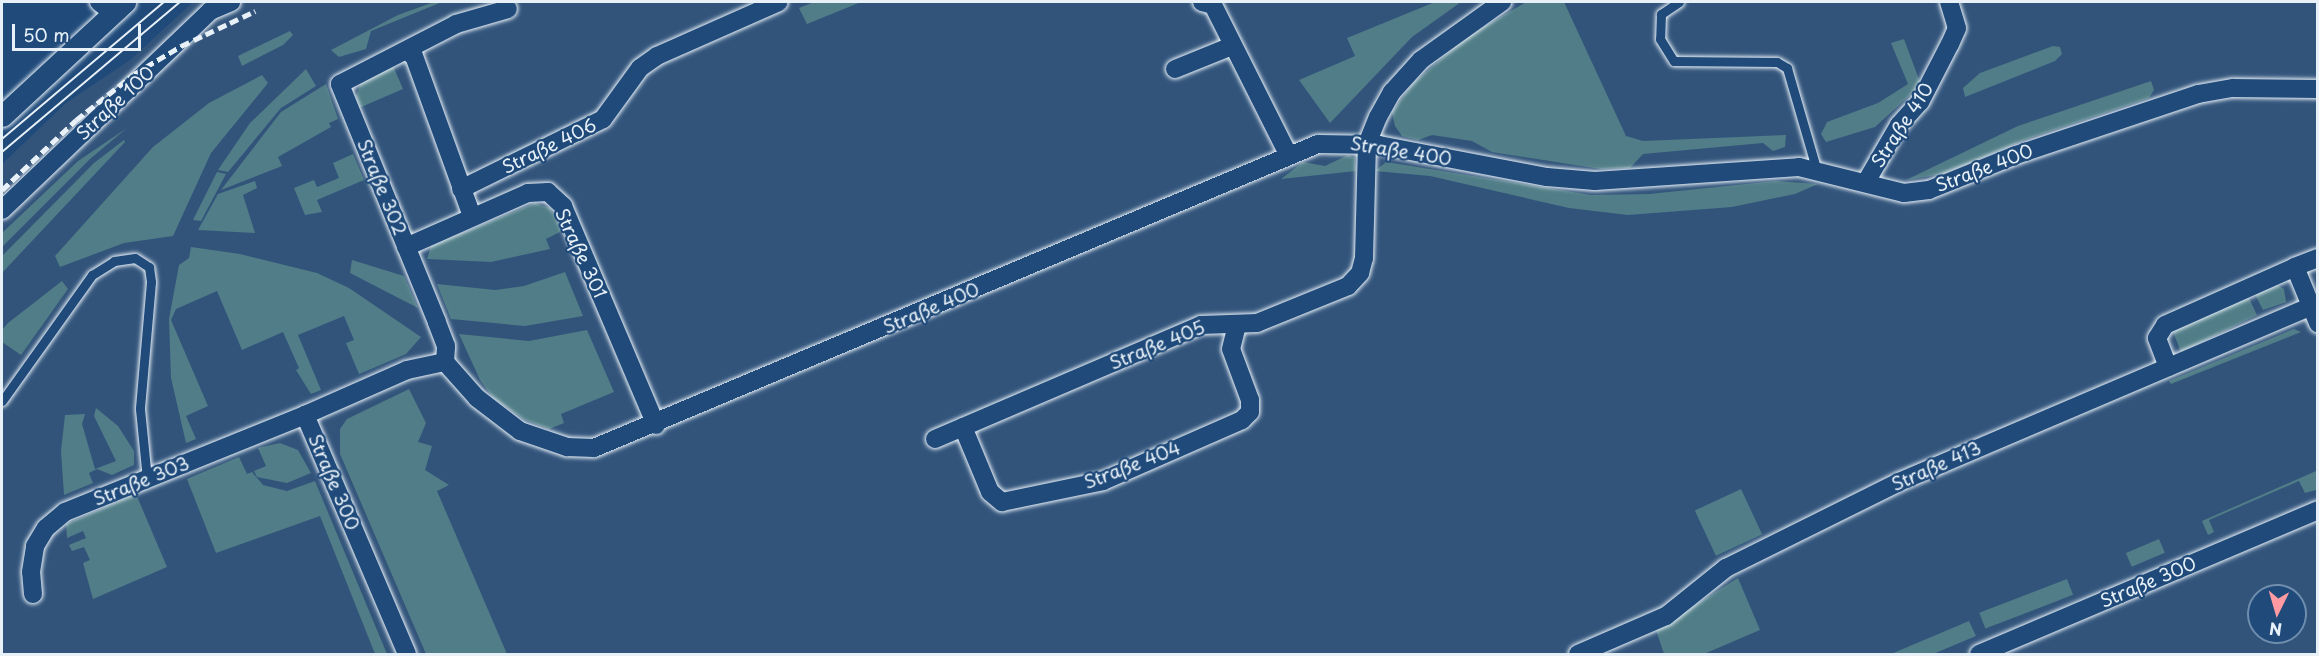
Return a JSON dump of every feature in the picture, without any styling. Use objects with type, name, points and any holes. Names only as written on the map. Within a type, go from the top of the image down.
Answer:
[{"type":"street","name":"Straße 100","points":[[2,210],[210,11],[231,2]]},
{"type":"street","name":"Straße 406","points":[[461,189],[603,119],[640,69],[657,56],[779,2]]},
{"type":"street","points":[[1367,144],[1392,92],[1421,60],[1502,2]]},
{"type":"street","name":"Straße 410","points":[[1866,182],[1899,125],[1920,102],[1950,44],[1957,28],[1949,2]]},
{"type":"street","points":[[1211,3],[1287,154]]},
{"type":"street","points":[[2,116],[112,5]]},
{"type":"street","points":[[472,216],[414,56],[408,52],[456,24],[508,9]]},
{"type":"street","points":[[1175,69],[1232,46]]},
{"type":"street","name":"Straße 302","points":[[408,52],[340,84],[446,346],[445,362]]},
{"type":"street","name":"Straße 400","points":[[445,362],[499,419],[543,440],[594,448],[656,425],[1287,154],[1318,144],[1367,144],[1547,177],[1595,181],[1799,167],[1904,193],[1929,190],[2016,155],[2198,94],[2233,88],[2318,88]]},
{"type":"street","name":"Straße 405","points":[[935,439],[1201,325],[1218,322],[1238,325],[1257,322],[1348,286],[1360,273],[1364,258],[1367,144]]},
{"type":"street","name":"Straße 301","points":[[406,247],[528,193],[548,192],[563,207],[656,425]]},
{"type":"street","points":[[2168,367],[2157,338],[2165,325],[2318,258]]},
{"type":"street","points":[[2295,267],[2314,315]]},
{"type":"street","name":"Straße 413","points":[[1578,654],[1666,616],[1726,568],[1899,482],[2168,367],[2314,315]]},
{"type":"street","name":"Straße 404","points":[[963,427],[990,492],[1002,502],[1103,481],[1242,420],[1250,412],[1250,400],[1231,349],[1238,325]]},
{"type":"street","name":"Straße 300","points":[[407,654],[305,415],[406,370],[445,362]]},
{"type":"street","name":"Straße 303","points":[[33,594],[30,572],[35,546],[46,528],[65,512],[305,415]]},
{"type":"street","name":"Straße 300","points":[[1979,654],[2318,510]]},
{"type":"lane","points":[[1679,2],[1661,14],[1660,39],[1674,61],[1777,62],[1787,68],[1817,171]]},
{"type":"lane","points":[[2,401],[92,275],[114,261],[135,258],[149,267],[151,282],[140,409],[147,479]]},
{"type":"shaded area","points":[[193,2],[2317,2],[2317,654],[2,654],[2,164],[66,103],[130,60]]},
{"type":"green space","points":[[434,2],[442,2],[371,31],[366,49],[339,57],[331,50],[398,15]]},
{"type":"green space","points":[[814,2],[861,2],[807,24],[799,8]]},
{"type":"green space","points":[[1435,2],[1461,2],[1412,37],[1330,123],[1299,80],[1355,56],[1347,38]]},
{"type":"green space","points":[[1526,2],[1564,2],[1626,136],[1643,141],[1786,135],[1785,147],[1773,151],[1763,143],[1643,154],[1630,168],[1601,169],[1492,152],[1472,141],[1432,135],[1418,140],[1402,136],[1395,126],[1392,112],[1412,84],[1467,37]]},
{"type":"green space","points":[[290,31],[293,35],[283,45],[242,66],[238,56]]},
{"type":"green space","points":[[1904,39],[1921,85],[1875,127],[1826,142],[1821,134],[1827,122],[1878,103],[1908,84],[1891,43]]},
{"type":"green space","points":[[2053,46],[2060,47],[2062,54],[2055,61],[1965,97],[1963,88],[1980,73]]},
{"type":"green space","points":[[391,61],[403,89],[359,108],[356,96],[362,80]]},
{"type":"green space","points":[[306,69],[316,86],[281,108],[228,172],[218,170],[250,123]]},
{"type":"green space","points":[[262,75],[268,83],[211,153],[173,236],[124,243],[60,267],[55,256],[153,147],[209,103]]},
{"type":"green space","points":[[2151,81],[2154,90],[2149,98],[2027,139],[1943,174],[1906,180],[2018,126]]},
{"type":"green space","points":[[326,84],[338,119],[329,123],[331,127],[278,157],[282,166],[221,190],[281,112]]},
{"type":"green space","points":[[127,128],[90,159],[2,247],[2,233],[78,161]]},
{"type":"green space","points":[[124,140],[125,142],[2,273],[2,256],[94,163]]},
{"type":"green space","points":[[353,154],[364,180],[317,200],[322,212],[305,215],[294,188],[314,180],[317,187],[339,178],[333,163]]},
{"type":"green space","points":[[1348,155],[1355,158],[1356,171],[1281,179],[1303,162],[1325,166]]},
{"type":"green space","points":[[1386,162],[1591,195],[1649,194],[1776,181],[1818,184],[1795,194],[1732,207],[1628,215],[1569,208],[1430,176],[1375,171]]},
{"type":"green space","points":[[217,172],[226,174],[201,221],[193,220]]},
{"type":"green space","points":[[255,181],[257,188],[243,195],[255,233],[198,230],[218,194]]},
{"type":"green space","points":[[535,203],[550,208],[562,231],[546,239],[550,249],[491,262],[427,259],[431,246]]},
{"type":"green space","points":[[191,247],[240,254],[317,273],[349,288],[421,337],[406,354],[359,374],[346,343],[354,340],[344,316],[298,335],[321,390],[311,394],[296,370],[299,368],[283,332],[242,350],[217,291],[176,309],[171,320],[208,406],[186,416],[196,439],[186,443],[171,378],[169,319],[179,265],[189,258]]},
{"type":"green space","points":[[352,260],[404,276],[418,308],[350,273]]},
{"type":"green space","points":[[565,272],[583,316],[525,326],[451,319],[437,284],[495,290],[524,286]]},
{"type":"green space","points":[[62,281],[68,289],[21,355],[2,342],[2,330],[8,323]]},
{"type":"green space","points":[[2275,284],[2284,289],[2286,302],[2263,310],[2255,294]]},
{"type":"green space","points":[[2247,294],[2257,315],[2181,352],[2171,327]]},
{"type":"green space","points":[[2294,329],[2301,332],[2171,384],[2169,381]]},
{"type":"green space","points":[[587,330],[614,392],[561,414],[564,423],[549,429],[525,420],[494,399],[480,380],[459,334],[529,341]]},
{"type":"green space","points":[[409,389],[426,423],[418,442],[432,446],[425,470],[449,485],[437,491],[507,654],[426,654],[340,454],[340,429],[347,419]]},
{"type":"green space","points":[[96,408],[118,426],[134,451],[134,465],[112,475],[97,469],[89,473],[93,483],[64,495],[61,451],[65,415],[85,414],[82,424],[95,469],[116,461],[94,416]]},
{"type":"green space","points":[[280,443],[298,450],[311,473],[287,483],[257,477],[254,471],[266,466],[258,448]]},
{"type":"green space","points":[[239,457],[247,474],[252,472],[263,485],[287,491],[315,481],[387,654],[375,654],[320,516],[216,553],[187,479]]},
{"type":"green space","points":[[2316,471],[2316,490],[2305,493],[2299,481],[2209,520],[2214,532],[2208,535],[2202,521]]},
{"type":"green space","points":[[1741,489],[1762,534],[1716,556],[1695,511]]},
{"type":"green space","points":[[136,494],[167,567],[93,599],[83,563],[90,560],[84,547],[72,551],[69,545],[86,538],[83,531],[67,538],[66,524]]},
{"type":"green space","points":[[2159,539],[2165,553],[2132,567],[2126,553]]},
{"type":"green space","points":[[1738,578],[1760,630],[1704,654],[1664,654],[1656,630]]},
{"type":"green space","points":[[2067,579],[2073,595],[1985,629],[1979,613]]},
{"type":"green space","points":[[1969,621],[1976,636],[1933,654],[1891,654]]},
{"type":"tram line","points":[[2,139],[164,2]]},
{"type":"tram line","points":[[2,152],[180,2]]},
{"type":"railway","points":[[2,190],[76,120],[134,74],[181,46],[255,11]]}]
